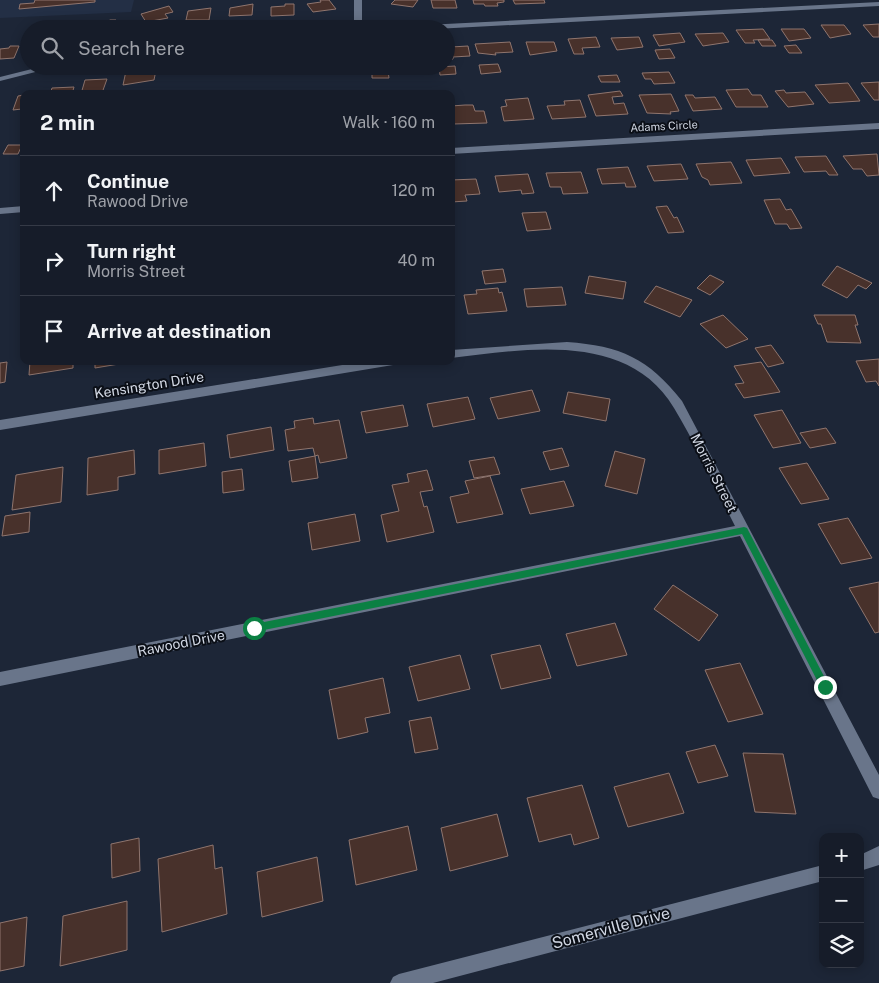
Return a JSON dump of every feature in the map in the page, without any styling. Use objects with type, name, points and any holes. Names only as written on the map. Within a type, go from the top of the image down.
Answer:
[{"type":"street","points":[[358,0],[358,20]]},
{"type":"street","points":[[455,26],[879,4]]},
{"type":"street","points":[[0,79],[20,74]]},
{"type":"street","name":"Adams Circle","points":[[455,151],[879,126]]},
{"type":"street","points":[[0,211],[20,210]]},
{"type":"street","name":"Morris Street","points":[[455,354],[567,346],[608,350],[627,357],[658,379],[678,404],[879,791]]},
{"type":"street","name":"Kensington Drive","points":[[0,425],[368,365]]},
{"type":"street","name":"Rawood Drive","points":[[0,678],[744,530]]},
{"type":"street","points":[[864,861],[879,854]]},
{"type":"street","name":"Somerville Drive","points":[[399,983],[819,874]]},
{"type":"shaded area","points":[[0,0],[134,0],[131,12],[0,18]]},
{"type":"building","points":[[35,0],[95,0],[95,2],[19,9],[20,4],[34,3]]},
{"type":"building","points":[[320,0],[329,0],[336,9],[313,12],[307,4],[321,2]]},
{"type":"building","points":[[395,0],[418,0],[413,7],[391,4]]},
{"type":"building","points":[[431,0],[455,0],[457,8],[433,8]]},
{"type":"building","points":[[473,0],[504,0],[504,2],[497,3],[498,6],[485,6],[484,4],[474,4]]},
{"type":"building","points":[[513,0],[544,0],[545,3],[515,4]]},
{"type":"building","points":[[253,4],[252,15],[229,16],[230,8]]},
{"type":"building","points":[[285,4],[294,4],[294,15],[271,16],[271,7],[285,6]]},
{"type":"building","points":[[169,6],[173,12],[165,14],[168,18],[157,20],[145,20],[141,14]]},
{"type":"building","points":[[211,8],[209,20],[186,20],[188,11]]},
{"type":"building","points":[[879,24],[879,37],[873,37],[863,25]]},
{"type":"building","points":[[821,25],[844,25],[851,34],[830,38]]},
{"type":"building","points":[[763,29],[770,39],[753,40],[755,43],[745,43],[736,30]]},
{"type":"building","points":[[781,29],[804,29],[811,38],[789,41]]},
{"type":"building","points":[[680,33],[685,42],[659,46],[653,35]]},
{"type":"building","points":[[723,33],[729,42],[703,46],[695,34]]},
{"type":"building","points":[[596,37],[600,47],[582,48],[584,54],[574,54],[568,39]]},
{"type":"building","points":[[639,37],[643,47],[617,50],[611,38]]},
{"type":"building","points":[[758,40],[772,40],[776,46],[762,46]]},
{"type":"building","points":[[510,42],[513,52],[495,53],[496,55],[478,53],[475,44]]},
{"type":"building","points":[[526,42],[554,42],[557,51],[530,55]]},
{"type":"building","points":[[796,45],[802,53],[789,53],[784,46]]},
{"type":"building","points":[[10,46],[19,46],[14,58],[0,59],[0,49],[9,48]]},
{"type":"building","points":[[468,46],[470,56],[455,57],[455,47]]},
{"type":"building","points":[[670,49],[675,58],[659,59],[655,50]]},
{"type":"building","points":[[498,64],[501,72],[481,74],[479,65]]},
{"type":"building","points":[[669,72],[675,83],[654,84],[651,79],[645,79],[642,73]]},
{"type":"building","points":[[125,75],[155,75],[154,80],[123,85]]},
{"type":"building","points":[[372,75],[389,75],[389,78],[372,78]]},
{"type":"building","points":[[617,75],[620,82],[601,82],[598,76]]},
{"type":"building","points":[[107,79],[103,90],[82,90],[85,80]]},
{"type":"building","points":[[879,82],[879,100],[874,100],[861,83]]},
{"type":"building","points":[[848,83],[860,101],[829,103],[815,85]]},
{"type":"building","points":[[74,87],[73,90],[51,90],[52,88]]},
{"type":"building","points":[[748,89],[752,95],[761,95],[768,107],[736,107],[726,90]]},
{"type":"building","points":[[784,90],[786,93],[805,92],[814,104],[788,107],[775,91]]},
{"type":"building","points":[[620,91],[623,96],[612,97],[614,104],[624,103],[628,114],[596,116],[588,95]]},
{"type":"building","points":[[671,94],[679,111],[670,112],[671,114],[647,113],[639,95]]},
{"type":"building","points":[[685,95],[693,95],[695,98],[715,97],[722,109],[693,111]]},
{"type":"building","points":[[18,96],[20,96],[20,109],[13,110]]},
{"type":"building","points":[[528,98],[534,119],[504,121],[501,107],[507,106],[505,100]]},
{"type":"building","points":[[580,100],[586,117],[552,119],[547,106],[565,105],[564,101]]},
{"type":"building","points":[[473,105],[475,111],[484,111],[487,123],[455,124],[455,106]]},
{"type":"building","points":[[8,145],[20,145],[18,154],[3,154]]},
{"type":"building","points":[[877,154],[879,175],[867,176],[862,169],[853,169],[843,156]]},
{"type":"building","points":[[826,156],[838,175],[829,175],[826,171],[804,172],[795,157]]},
{"type":"building","points":[[781,158],[790,173],[754,176],[746,160]]},
{"type":"building","points":[[731,162],[742,183],[710,185],[708,180],[702,177],[696,164]]},
{"type":"building","points":[[681,164],[688,179],[654,181],[647,166]]},
{"type":"building","points":[[628,167],[636,187],[626,187],[625,183],[602,184],[597,169]]},
{"type":"building","points":[[581,172],[588,193],[563,194],[561,187],[550,187],[546,173]]},
{"type":"building","points":[[528,174],[534,193],[522,194],[521,190],[499,192],[495,176]]},
{"type":"building","points":[[476,179],[480,194],[465,195],[467,201],[455,202],[455,180]]},
{"type":"building","points":[[780,199],[786,210],[791,209],[802,228],[790,229],[787,224],[775,224],[764,200]]},
{"type":"building","points":[[667,206],[674,218],[677,217],[684,232],[668,233],[656,207]]},
{"type":"building","points":[[546,212],[551,229],[527,231],[522,213]]},
{"type":"building","points":[[837,266],[872,283],[866,289],[858,285],[847,298],[822,285]]},
{"type":"building","points":[[503,269],[506,282],[485,284],[482,271]]},
{"type":"building","points":[[710,275],[724,282],[710,295],[697,288]]},
{"type":"building","points":[[589,276],[626,282],[623,299],[585,293]]},
{"type":"building","points":[[656,286],[692,300],[680,317],[644,302]]},
{"type":"building","points":[[562,287],[566,305],[527,307],[524,289]]},
{"type":"building","points":[[498,288],[499,293],[502,292],[507,311],[468,314],[464,295],[477,294],[476,290]]},
{"type":"building","points":[[723,315],[748,339],[726,348],[700,324]]},
{"type":"building","points":[[814,315],[855,315],[858,325],[855,325],[861,343],[827,342],[821,324],[818,324]]},
{"type":"building","points":[[771,345],[784,363],[768,367],[755,348]]},
{"type":"building","points":[[879,359],[879,386],[876,381],[866,382],[856,361]]},
{"type":"building","points":[[7,362],[5,382],[0,383],[0,363]]},
{"type":"building","points":[[761,362],[780,392],[744,398],[735,384],[744,383],[734,366]]},
{"type":"building","points":[[30,365],[73,365],[73,368],[29,375]]},
{"type":"building","points":[[95,365],[113,365],[95,368]]},
{"type":"building","points":[[532,390],[540,411],[498,419],[490,398]]},
{"type":"building","points":[[568,392],[610,399],[606,421],[563,413]]},
{"type":"building","points":[[468,397],[475,419],[433,427],[427,404]]},
{"type":"building","points":[[403,405],[408,426],[366,433],[361,412]]},
{"type":"building","points":[[782,410],[801,443],[773,448],[754,415]]},
{"type":"building","points":[[313,418],[314,424],[339,420],[347,458],[320,463],[318,455],[315,456],[313,448],[288,451],[285,430],[295,428],[294,421]]},
{"type":"building","points":[[271,427],[274,450],[230,458],[227,435]]},
{"type":"building","points":[[826,428],[836,443],[810,448],[800,433]]},
{"type":"building","points":[[204,443],[206,466],[159,474],[159,450]]},
{"type":"building","points":[[562,448],[569,466],[550,470],[543,452]]},
{"type":"building","points":[[134,450],[135,474],[118,477],[118,490],[87,495],[88,458]]},
{"type":"building","points":[[615,451],[645,459],[637,494],[605,486]]},
{"type":"building","points":[[315,456],[318,478],[292,482],[289,461]]},
{"type":"building","points":[[494,457],[500,474],[474,478],[469,461]]},
{"type":"building","points":[[807,463],[829,499],[801,504],[779,468]]},
{"type":"building","points":[[63,467],[61,502],[12,510],[16,475]]},
{"type":"building","points":[[242,469],[244,490],[223,493],[222,472]]},
{"type":"building","points":[[427,470],[433,490],[420,492],[424,507],[427,506],[434,532],[387,542],[381,515],[399,511],[392,485],[409,482],[407,474]]},
{"type":"building","points":[[490,476],[503,514],[457,523],[450,497],[469,493],[465,481]]},
{"type":"building","points":[[564,481],[574,506],[530,514],[521,489]]},
{"type":"building","points":[[30,512],[29,532],[2,536],[5,516]]},
{"type":"building","points":[[355,514],[360,541],[312,550],[308,523]]},
{"type":"building","points":[[848,518],[872,558],[841,564],[818,524]]},
{"type":"building","points":[[879,582],[879,632],[875,633],[849,588]]},
{"type":"building","points":[[673,585],[718,615],[699,641],[654,609]]},
{"type":"building","points":[[615,623],[627,655],[577,666],[566,634]]},
{"type":"building","points":[[540,645],[551,678],[501,689],[491,655]]},
{"type":"building","points":[[460,655],[470,689],[418,701],[409,667]]},
{"type":"building","points":[[740,663],[763,714],[728,722],[705,670]]},
{"type":"building","points":[[383,678],[390,713],[365,718],[368,732],[338,739],[329,690]]},
{"type":"building","points":[[431,717],[438,749],[415,753],[409,721]]},
{"type":"building","points":[[715,745],[728,776],[698,783],[686,752]]},
{"type":"building","points":[[743,753],[783,754],[796,814],[755,812]]},
{"type":"building","points":[[669,773],[684,813],[628,827],[614,787]]},
{"type":"building","points":[[582,785],[599,838],[574,845],[571,834],[539,842],[527,798]]},
{"type":"building","points":[[497,814],[508,856],[450,871],[441,828]]},
{"type":"building","points":[[408,826],[417,870],[356,885],[349,840]]},
{"type":"building","points":[[139,838],[140,871],[112,878],[111,844]]},
{"type":"building","points":[[213,845],[215,869],[222,867],[227,914],[162,932],[158,859]]},
{"type":"building","points":[[317,857],[323,901],[262,917],[257,872]]},
{"type":"building","points":[[127,901],[127,950],[60,966],[63,916]]},
{"type":"building","points":[[27,917],[24,966],[0,971],[0,923]]},
{"type":"route","points":[[254,628],[744,530],[825,687]]}]
